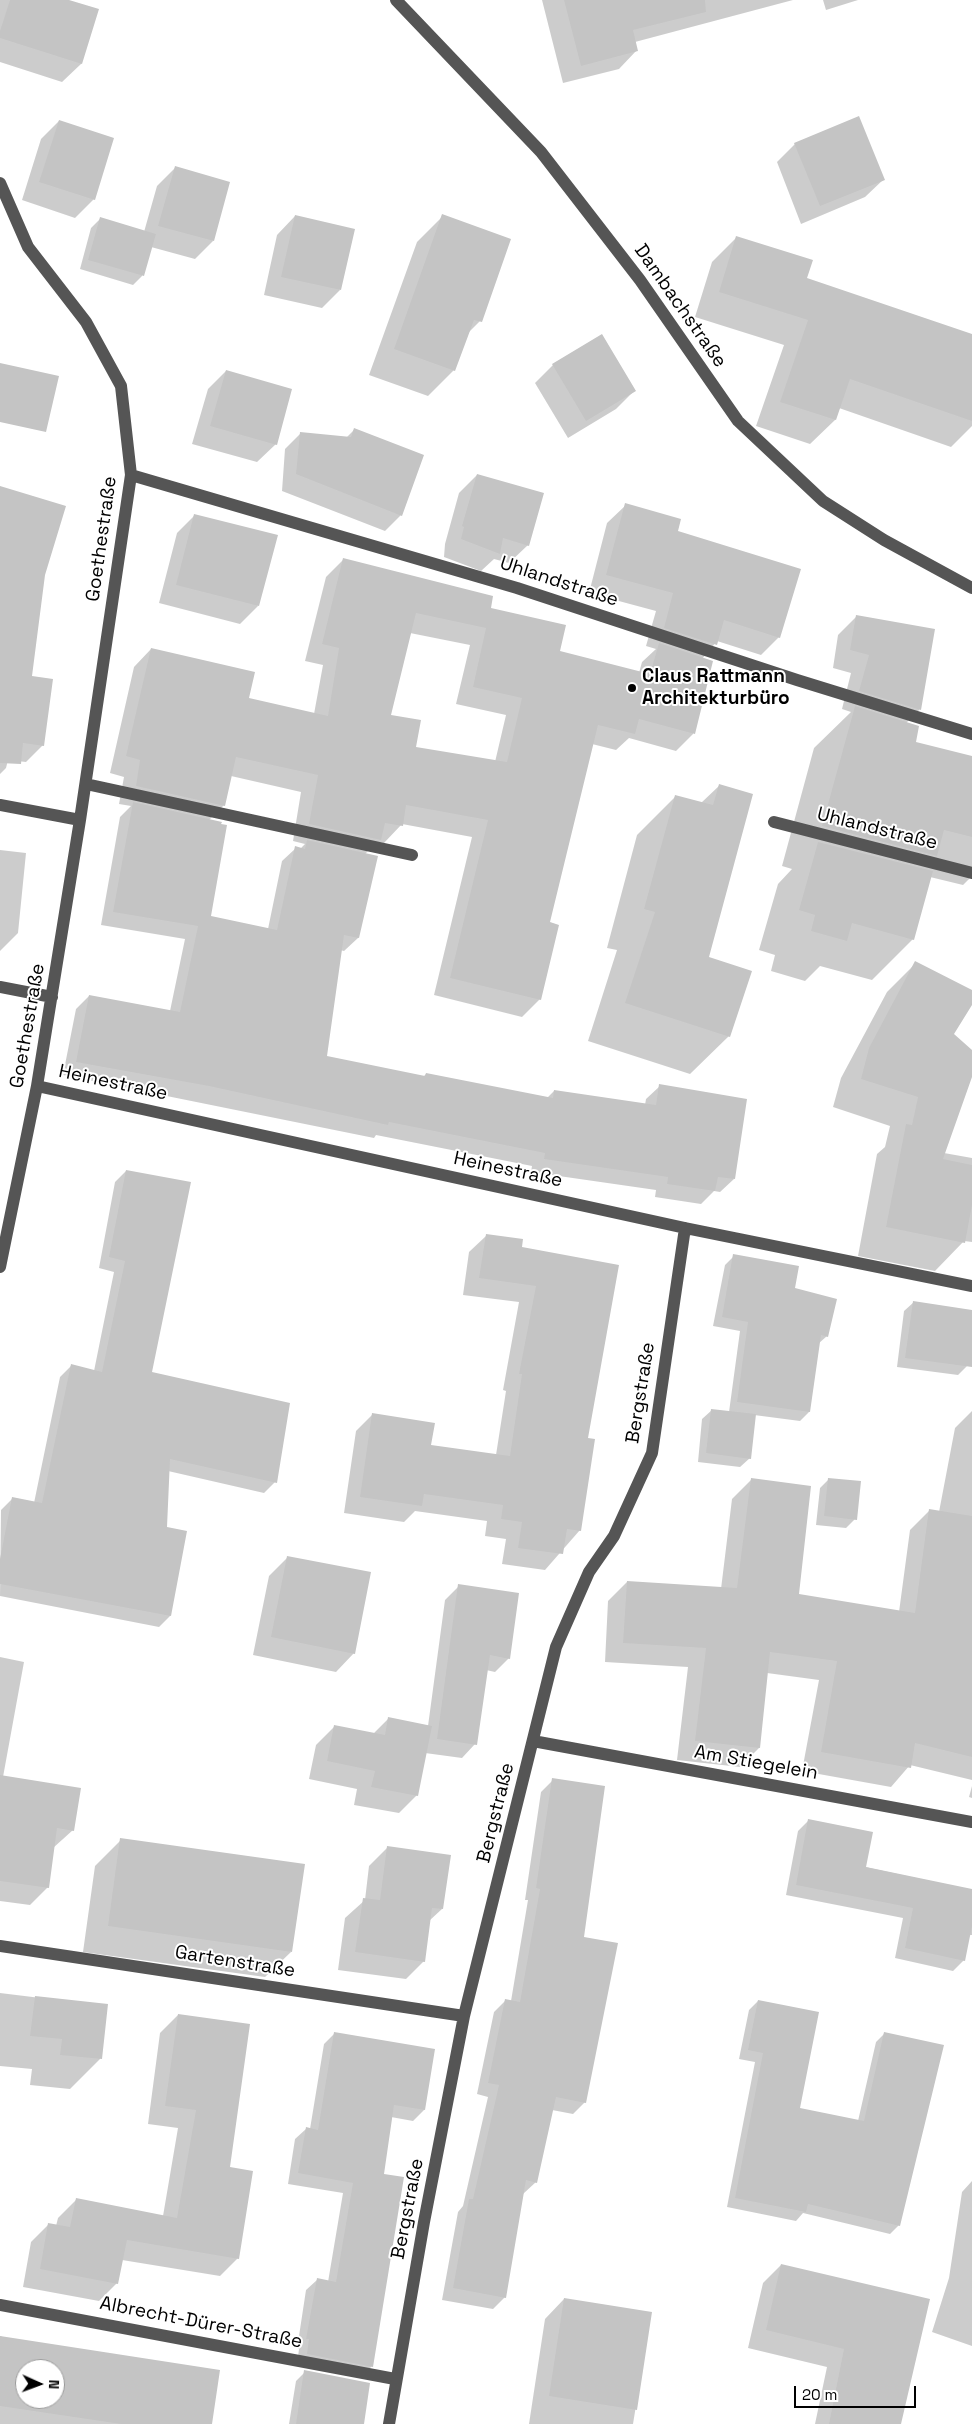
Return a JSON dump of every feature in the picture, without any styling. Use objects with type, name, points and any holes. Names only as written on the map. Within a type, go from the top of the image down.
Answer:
[{"type":"street","name":"Dambachstraße","points":[[396,0],[541,152],[640,280],[738,421],[823,501],[884,540],[972,588]]},
{"type":"street","name":"Goethestraße","points":[[0,183],[28,247],[86,322],[121,386],[131,475],[86,784],[52,996],[37,1086],[0,1267]]},
{"type":"street","name":"Uhlandstraße","points":[[131,475],[517,588],[788,677],[972,734]]},
{"type":"street","points":[[86,784],[412,855]]},
{"type":"street","points":[[0,805],[80,820]]},
{"type":"street","name":"Uhlandstraße","points":[[774,822],[972,873]]},
{"type":"street","points":[[0,987],[52,996]]},
{"type":"street","name":"Heinestraße","points":[[37,1086],[686,1228],[972,1286]]},
{"type":"street","name":"Bergstraße","points":[[389,2424],[395,2379],[464,2016],[556,1646],[589,1572],[614,1536],[652,1453],[686,1228]]},
{"type":"street","name":"Am Stiegelein","points":[[533,1741],[972,1822]]},
{"type":"street","name":"Gartenstraße","points":[[0,1946],[464,2016]]},
{"type":"street","name":"Albrecht-Dürer-Straße","points":[[0,2304],[395,2379]]},
{"type":"building","points":[[10,0],[69,0],[99,9],[82,64],[0,38],[0,31]]},
{"type":"building","points":[[564,0],[705,0],[706,12],[633,30],[638,51],[581,66]]},
{"type":"building","points":[[859,116],[885,180],[820,206],[794,143]]},
{"type":"building","points":[[59,120],[114,138],[95,200],[39,182]]},
{"type":"building","points":[[175,166],[230,182],[214,241],[158,226]]},
{"type":"building","points":[[442,214],[511,239],[482,322],[474,320],[455,371],[394,349]]},
{"type":"building","points":[[295,215],[355,229],[341,290],[281,277]]},
{"type":"building","points":[[100,217],[156,234],[144,276],[88,260]]},
{"type":"building","points":[[736,236],[813,260],[807,278],[972,334],[972,421],[850,379],[836,420],[780,402],[808,320],[719,292]]},
{"type":"building","points":[[602,334],[636,391],[586,421],[552,364]]},
{"type":"building","points":[[0,363],[59,376],[46,432],[0,422]]},
{"type":"building","points":[[226,370],[292,389],[277,445],[210,426]]},
{"type":"building","points":[[354,428],[424,455],[402,516],[296,474],[300,432],[351,437]]},
{"type":"building","points":[[477,474],[544,493],[529,546],[503,538],[500,554],[461,539],[464,527],[462,526]]},
{"type":"building","points":[[0,486],[66,506],[45,575],[32,676],[53,679],[44,746],[23,743],[21,764],[0,763]]},
{"type":"building","points":[[625,503],[681,519],[678,531],[801,569],[780,638],[724,620],[717,645],[664,628],[673,593],[606,575]]},
{"type":"building","points":[[194,514],[278,535],[259,606],[176,585]]},
{"type":"building","points":[[343,558],[493,596],[491,608],[566,625],[560,651],[650,674],[659,643],[713,661],[695,734],[639,719],[635,734],[598,725],[550,922],[559,925],[541,1000],[450,978],[488,820],[406,805],[403,826],[385,823],[381,840],[309,824],[318,775],[236,757],[225,806],[136,786],[140,760],[126,756],[151,648],[255,672],[249,698],[328,716],[339,648],[322,644]],"holes":[[[416,613],[486,628],[473,687],[522,698],[507,762],[416,747],[421,720],[391,715]]]},
{"type":"building","points":[[856,615],[935,629],[921,710],[859,691],[869,655],[850,650]]},
{"type":"building","points":[[855,706],[919,726],[916,742],[972,756],[972,837],[944,830],[937,856],[822,826]]},
{"type":"building","points":[[719,784],[753,794],[709,957],[752,971],[730,1037],[625,1003],[655,912],[644,909],[675,795],[713,805]]},
{"type":"building","points":[[133,802],[222,822],[221,824],[227,825],[211,916],[277,930],[295,846],[305,849],[307,840],[378,856],[359,938],[344,935],[327,1056],[425,1076],[426,1073],[553,1098],[554,1090],[656,1105],[659,1084],[747,1099],[735,1179],[718,1177],[715,1191],[667,1184],[668,1177],[544,1159],[545,1153],[389,1122],[388,1125],[209,1086],[76,1062],[89,995],[180,1012],[198,926],[113,912]]},
{"type":"building","points":[[818,842],[933,871],[914,940],[852,923],[847,941],[811,931],[815,915],[799,910]]},
{"type":"building","points":[[915,961],[972,990],[972,1005],[954,1034],[972,1050],[972,1077],[943,1159],[972,1165],[972,1205],[965,1243],[886,1227],[906,1124],[912,1125],[918,1097],[861,1079],[869,1048]]},
{"type":"building","points":[[126,1170],[191,1182],[152,1372],[290,1403],[277,1483],[170,1459],[167,1527],[187,1531],[171,1616],[0,1584],[0,1559],[12,1497],[42,1503],[71,1364],[102,1372],[125,1261],[109,1257]]},
{"type":"building","points":[[486,1234],[523,1239],[522,1247],[619,1265],[588,1438],[595,1439],[581,1531],[567,1529],[563,1554],[518,1548],[522,1522],[501,1519],[503,1505],[424,1494],[422,1506],[360,1497],[372,1413],[435,1423],[431,1445],[510,1456],[522,1374],[519,1374],[536,1286],[479,1278]]},
{"type":"building","points":[[733,1254],[799,1266],[795,1288],[837,1299],[828,1337],[821,1335],[810,1412],[737,1402],[748,1322],[722,1317]]},
{"type":"building","points":[[913,1301],[972,1310],[972,1367],[905,1358]]},
{"type":"building","points":[[711,1409],[756,1414],[751,1459],[706,1453]]},
{"type":"building","points":[[751,1478],[811,1486],[799,1594],[915,1613],[929,1509],[972,1516],[972,1757],[915,1743],[911,1768],[821,1752],[837,1661],[770,1652],[760,1748],[695,1741],[706,1648],[623,1643],[627,1581],[737,1588]]},
{"type":"building","points":[[828,1478],[861,1481],[857,1520],[824,1516]]},
{"type":"building","points":[[287,1556],[371,1572],[355,1654],[271,1637]]},
{"type":"building","points":[[458,1584],[519,1593],[510,1659],[490,1655],[477,1745],[437,1739]]},
{"type":"building","points":[[388,1717],[432,1726],[418,1796],[371,1787],[375,1771],[327,1761],[334,1725],[385,1735]]},
{"type":"building","points":[[0,1775],[81,1788],[74,1831],[57,1828],[49,1888],[0,1881]]},
{"type":"building","points":[[552,1778],[605,1786],[584,1937],[618,1943],[586,2103],[556,2097],[537,2183],[526,2180],[506,2298],[453,2288],[469,2199],[473,2199],[499,2085],[488,2083],[505,1999],[520,2002],[540,1889],[536,1888]]},
{"type":"building","points":[[808,1819],[873,1832],[866,1867],[972,1889],[972,1926],[965,1961],[905,1948],[913,1908],[796,1885]]},
{"type":"building","points":[[120,1838],[305,1864],[292,1952],[108,1926]]},
{"type":"building","points":[[387,1846],[451,1855],[443,1909],[432,1908],[425,1962],[355,1952],[363,1898],[380,1900]]},
{"type":"building","points":[[35,1996],[108,2004],[102,2059],[60,2055],[62,2039],[30,2036]]},
{"type":"building","points":[[758,2000],[819,2012],[800,2108],[864,2121],[884,2032],[944,2045],[900,2226],[808,2204],[806,2212],[735,2198],[763,2053],[748,2050]]},
{"type":"building","points":[[178,2014],[250,2024],[230,2167],[253,2171],[239,2259],[127,2240],[118,2284],[40,2269],[48,2223],[70,2227],[76,2198],[177,2218],[196,2110],[165,2106]]},
{"type":"building","points":[[334,2032],[435,2049],[425,2110],[394,2105],[384,2174],[404,2177],[373,2367],[307,2354],[309,2339],[306,2339],[317,2278],[336,2282],[353,2183],[298,2173],[306,2127],[318,2130]]},
{"type":"building","points":[[781,2264],[930,2299],[901,2424],[829,2424],[844,2349],[766,2330]]},
{"type":"building","points":[[564,2298],[652,2312],[637,2410],[549,2396]]},
{"type":"building","points":[[0,2336],[220,2370],[212,2424],[121,2424],[20,2409],[65,2409],[65,2359],[15,2359],[15,2408],[0,2406]]},
{"type":"building","points":[[304,2370],[370,2383],[364,2424],[296,2424]]},
{"type":"place","name":"Claus Rattmann Architekturbüro","points":[[632,688]]}]
